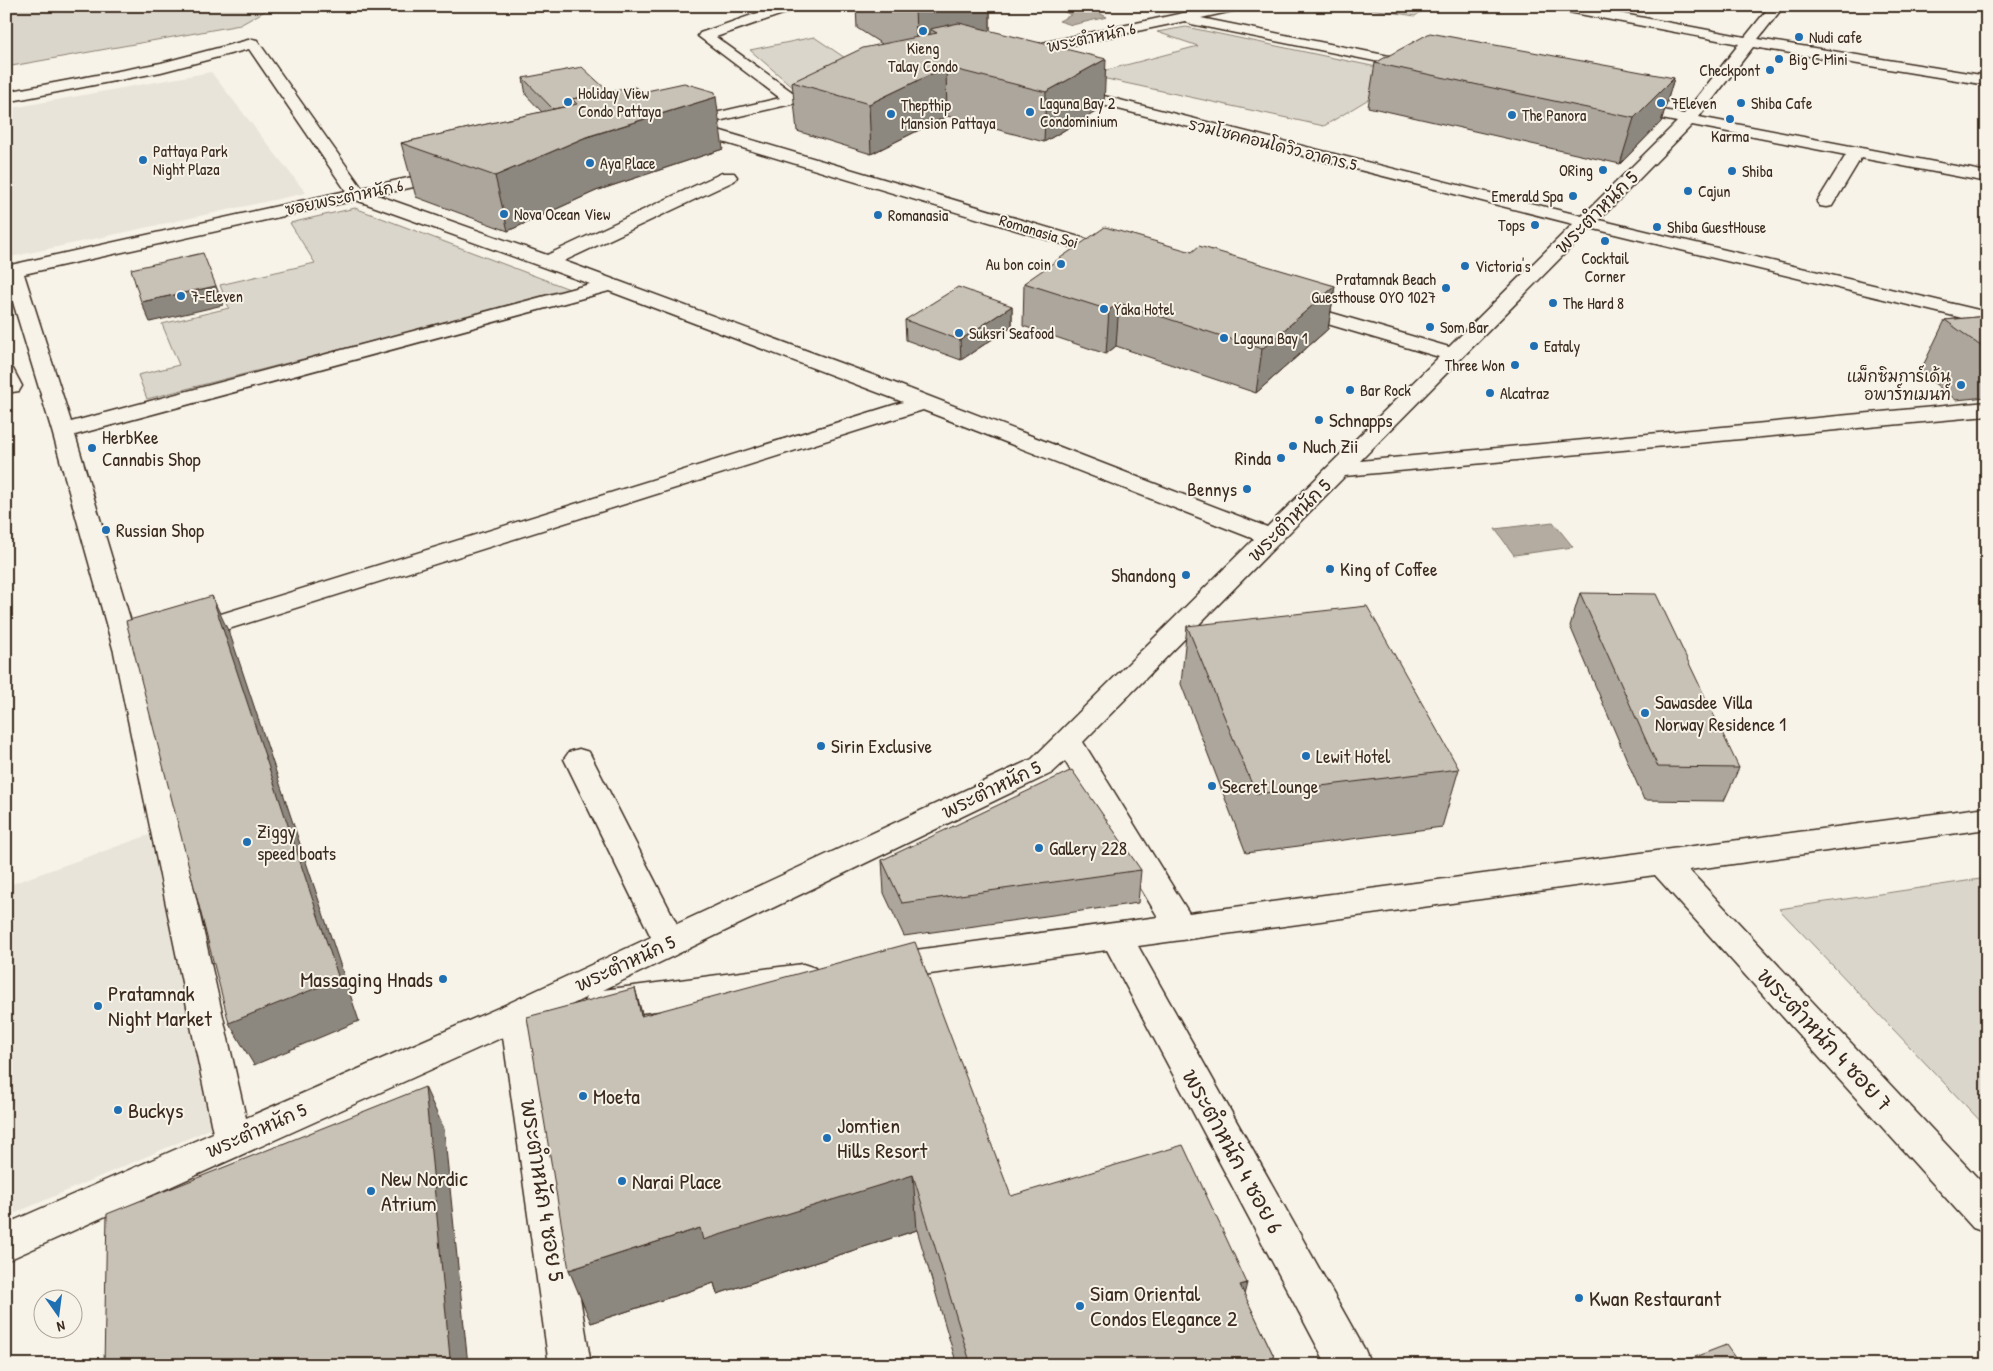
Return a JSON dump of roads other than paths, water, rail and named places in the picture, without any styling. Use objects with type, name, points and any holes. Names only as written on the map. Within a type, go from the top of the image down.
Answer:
[{"type":"street","points":[[791,100],[705,36],[792,6]]},
{"type":"street","name":"พระตำหนัก 6","points":[[998,56],[1237,6]]},
{"type":"street","points":[[1558,6],[1749,42],[1987,81]]},
{"type":"street","name":"พระตำหนัก 5","points":[[6,1243],[233,1140],[517,1015],[1042,766],[1688,120],[1777,6]]},
{"type":"street","points":[[1181,18],[1434,69]]},
{"type":"street","points":[[6,98],[143,73],[197,60],[252,43],[315,136],[358,194],[610,285],[923,403],[1271,538]]},
{"type":"street","points":[[663,129],[847,88]]},
{"type":"street","name":"รวมโชคคอนโดวิว อาคาร 5","points":[[1057,89],[1586,222],[1987,318]]},
{"type":"street","points":[[1610,105],[1987,177]]},
{"type":"street","name":"Romanasia Soi","points":[[682,125],[1130,258]]},
{"type":"street","points":[[1826,202],[1856,152]]},
{"type":"street","name":"ซอยพระตำหนัก 6","points":[[10,271],[462,171]]},
{"type":"street","points":[[548,262],[728,177]]},
{"type":"street","points":[[10,271],[63,431],[146,646],[233,1140]]},
{"type":"street","points":[[63,431],[610,285]]},
{"type":"street","points":[[1282,304],[1453,355]]},
{"type":"street","points":[[6,373],[11,386],[6,387]]},
{"type":"street","points":[[146,646],[923,403]]},
{"type":"street","points":[[1338,470],[1987,409]]},
{"type":"street","points":[[1068,742],[1181,927]]},
{"type":"street","points":[[580,759],[670,942]]},
{"type":"street","points":[[517,1015],[1116,937],[1987,818]]},
{"type":"street","name":"พระตำหนัก 4 ซอย 7","points":[[1663,862],[1987,1215]]},
{"type":"street","name":"พระตำหนัก 4 ซอย 6","points":[[1116,937],[1350,1365]]},
{"type":"street","name":"พระตำหนัก 4 ซอย 5","points":[[517,1015],[570,1365]]},
{"type":"place","name":"Kieng Talay Condo","points":[[923,31]]},
{"type":"place","name":"Nudi cafe","points":[[1799,37]]},
{"type":"place","name":"Big C Mini","points":[[1779,59]]},
{"type":"place","name":"Checkpont","points":[[1770,70]]},
{"type":"place","name":"Holiday View Condo Pattaya","points":[[568,102]]},
{"type":"place","name":"7Eleven","points":[[1661,103]]},
{"type":"place","name":"Shiba Cafe","points":[[1741,103]]},
{"type":"place","name":"Laguna Bay 2 Condominium","points":[[1030,112]]},
{"type":"place","name":"Thepthip Mansion Pattaya","points":[[891,114]]},
{"type":"place","name":"The Panora","points":[[1512,115]]},
{"type":"place","name":"Karma","points":[[1730,119]]},
{"type":"place","name":"Pattaya Park Night Plaza","points":[[143,160]]},
{"type":"place","name":"Aya Place","points":[[590,163]]},
{"type":"place","name":"ORing","points":[[1603,170]]},
{"type":"place","name":"Shiba","points":[[1732,171]]},
{"type":"place","name":"Cajun","points":[[1688,191]]},
{"type":"place","name":"Emerald Spa","points":[[1573,196]]},
{"type":"place","name":"Nova Ocean View","points":[[504,214]]},
{"type":"place","name":"Romanasia","points":[[878,215]]},
{"type":"place","name":"Tops","points":[[1535,225]]},
{"type":"place","name":"Shiba GuestHouse","points":[[1657,227]]},
{"type":"place","name":"Cocktail Corner","points":[[1605,241]]},
{"type":"place","name":"Au bon coin","points":[[1061,264]]},
{"type":"place","name":"Victoria's","points":[[1465,266]]},
{"type":"place","name":"Pratamnak Beach Guesthouse OYO 1027","points":[[1446,288]]},
{"type":"place","name":"7-Eleven","points":[[181,296]]},
{"type":"place","name":"The Hard 8","points":[[1553,303]]},
{"type":"place","name":"Yaka Hotel","points":[[1104,309]]},
{"type":"place","name":"Som Bar","points":[[1430,327]]},
{"type":"place","name":"Suksri Seafood","points":[[959,333]]},
{"type":"place","name":"Laguna Bay 1","points":[[1224,338]]},
{"type":"place","name":"Eataly","points":[[1534,346]]},
{"type":"place","name":"Three Won","points":[[1515,365]]},
{"type":"place","name":"แม็กซิมการ์เด้น อพาร์ทเมนท์","points":[[1961,385]]},
{"type":"place","name":"Bar Rock","points":[[1350,390]]},
{"type":"place","name":"Alcatraz","points":[[1490,393]]},
{"type":"place","name":"Schnapps","points":[[1319,420]]},
{"type":"place","name":"Nuch Zii","points":[[1293,446]]},
{"type":"place","name":"HerbKee Cannabis Shop","points":[[92,448]]},
{"type":"place","name":"Rinda","points":[[1281,458]]},
{"type":"place","name":"Bennys","points":[[1247,489]]},
{"type":"place","name":"Russian Shop","points":[[106,530]]},
{"type":"place","name":"King of Coffee","points":[[1330,569]]},
{"type":"place","name":"Shandong","points":[[1186,575]]},
{"type":"place","name":"Sawasdee Villa Norway Residence 1","points":[[1645,713]]},
{"type":"place","name":"Sirin Exclusive","points":[[821,746]]},
{"type":"place","name":"Lewit Hotel","points":[[1306,756]]},
{"type":"place","name":"Secret Lounge","points":[[1212,786]]},
{"type":"place","name":"Ziggy speed boats","points":[[247,842]]},
{"type":"place","name":"Gallery 228","points":[[1039,848]]},
{"type":"place","name":"Massaging Hnads","points":[[443,979]]},
{"type":"place","name":"Pratamnak Night Market","points":[[98,1006]]},
{"type":"place","name":"Moeta","points":[[583,1096]]},
{"type":"place","name":"Buckys","points":[[118,1110]]},
{"type":"place","name":"Jomtien Hills Resort","points":[[827,1138]]},
{"type":"place","name":"Narai Place","points":[[622,1181]]},
{"type":"place","name":"New Nordic Atrium","points":[[371,1191]]},
{"type":"place","name":"Kwan Restaurant","points":[[1579,1298]]},
{"type":"place","name":"Siam Oriental Condos Elegance 2","points":[[1080,1306]]}]
